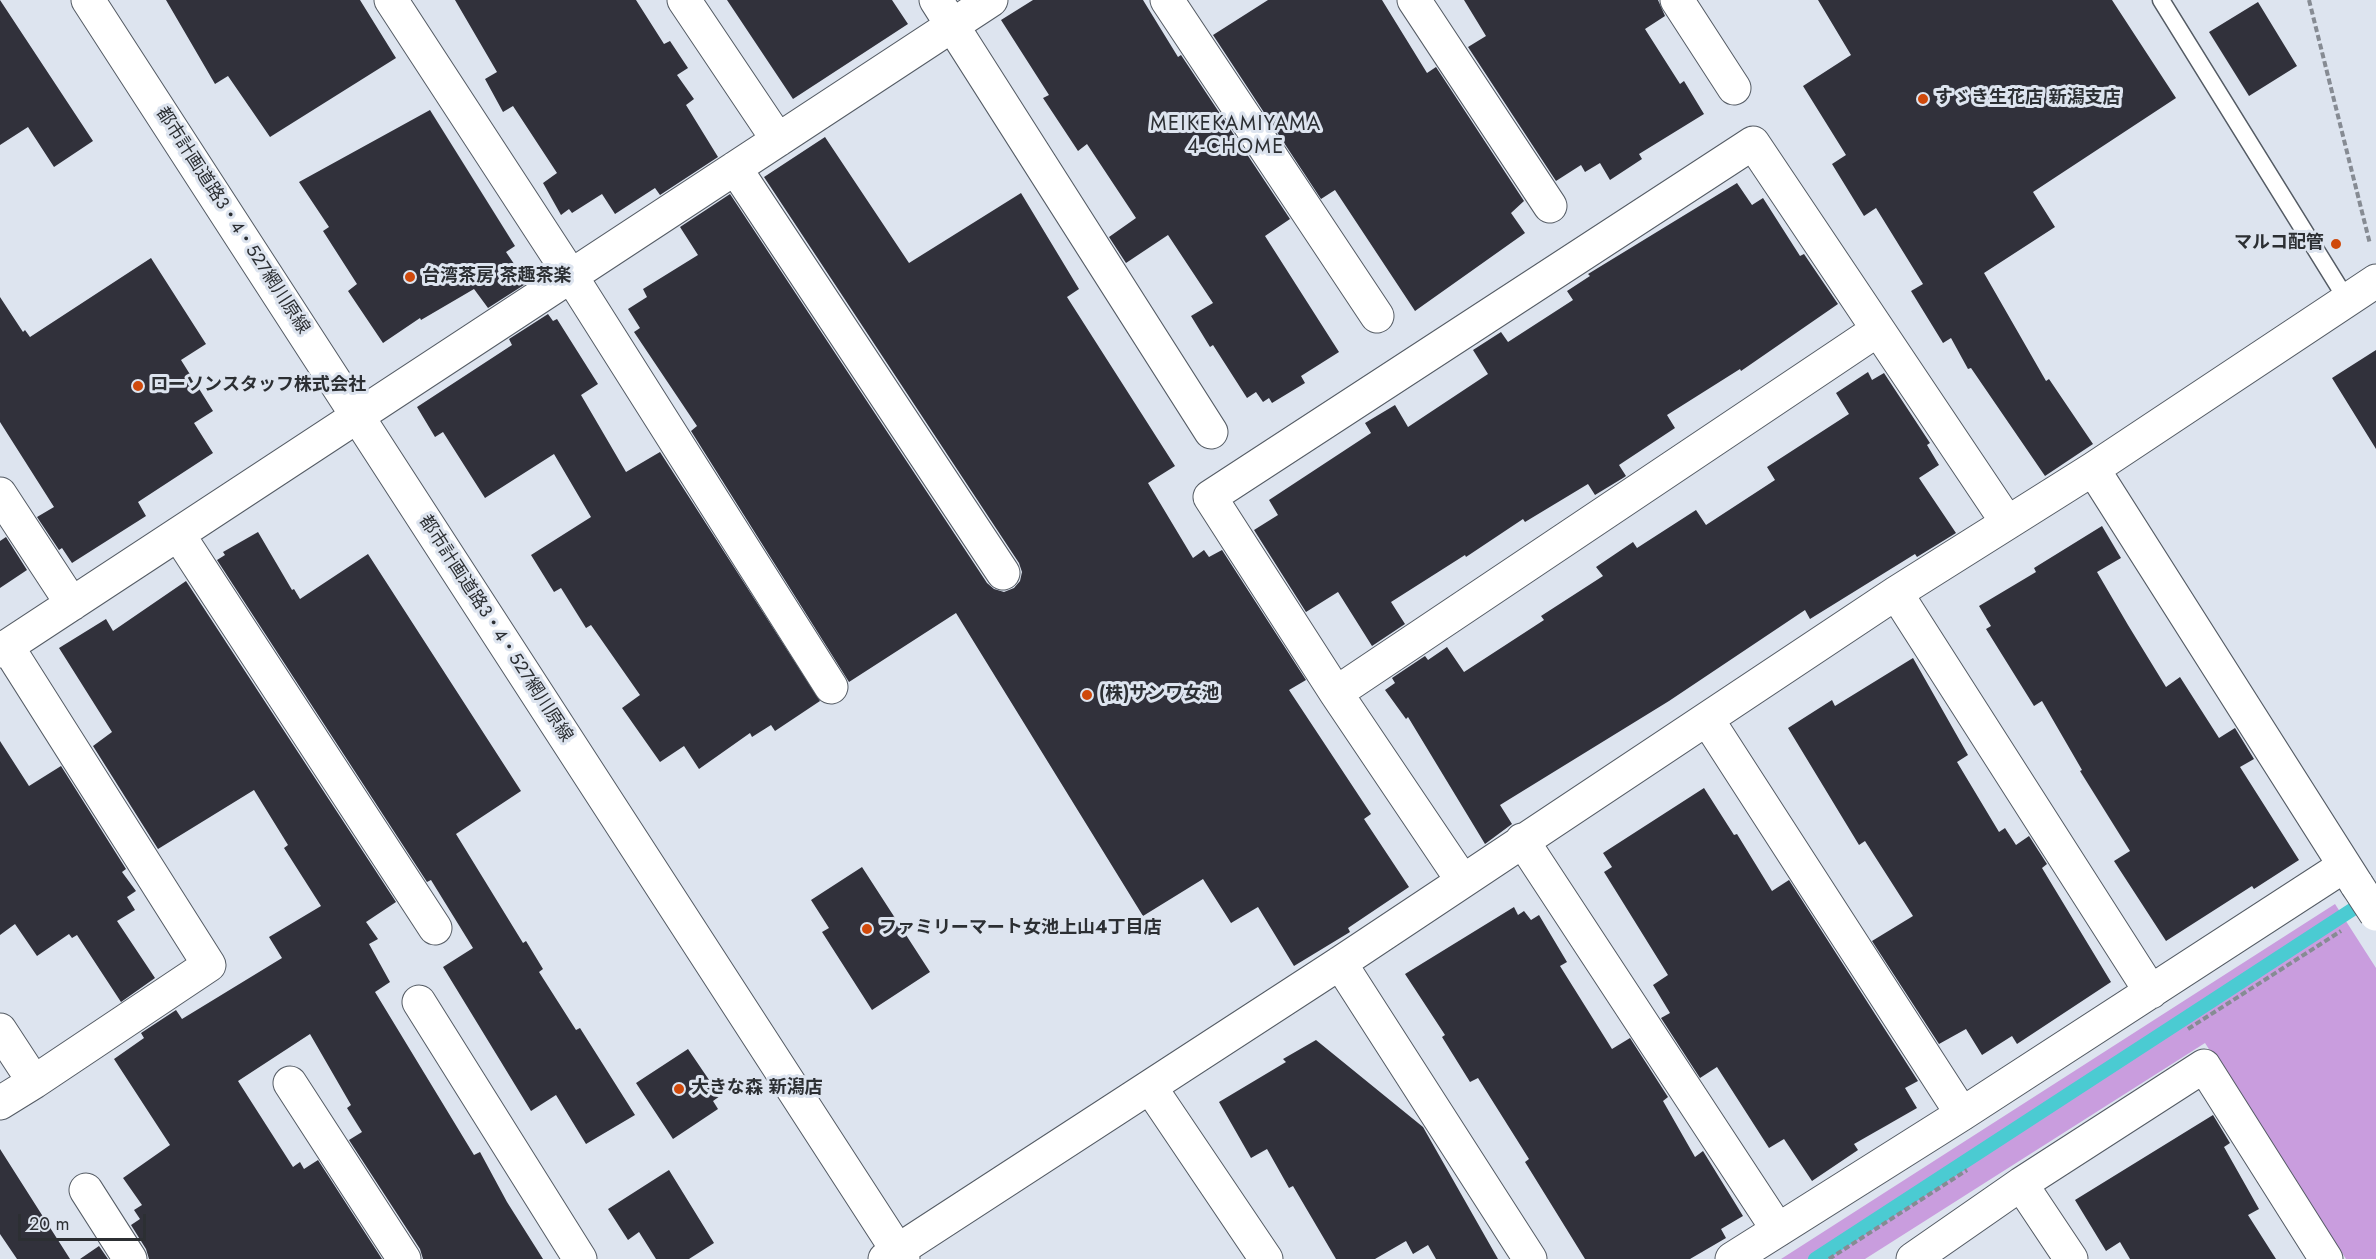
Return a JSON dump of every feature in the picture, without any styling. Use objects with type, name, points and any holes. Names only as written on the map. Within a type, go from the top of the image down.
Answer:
[{"type":"street","name":"都市計画道路3・4・527網川原線","points":[[88,0],[358,416],[895,1256]]},
{"type":"street","points":[[391,0],[571,276],[831,687]]},
{"type":"street","points":[[684,0],[778,140]]},
{"type":"street","points":[[0,1103],[209,965],[4,648],[778,140],[944,13],[991,0]]},
{"type":"street","points":[[1167,0],[1377,316]]},
{"type":"street","points":[[1414,0],[1550,206]]},
{"type":"street","points":[[1677,0],[1734,88]]},
{"type":"street","points":[[944,13],[1211,432]]},
{"type":"street","points":[[1462,880],[1336,693],[1210,497],[1753,143],[1876,331],[2007,522]]},
{"type":"street","points":[[735,168],[1003,573]]},
{"type":"street","points":[[895,1256],[1340,963],[1896,592],[2093,469],[2376,281]]},
{"type":"street","points":[[1336,693],[1876,331]]},
{"type":"street","points":[[2093,469],[2376,914]]},
{"type":"street","points":[[0,494],[72,604]]},
{"type":"street","points":[[178,534],[435,928]]},
{"type":"street","points":[[1896,592],[2151,992]]},
{"type":"street","points":[[1707,719],[1962,1114]]},
{"type":"street","points":[[1522,840],[1778,1230]]},
{"type":"street","points":[[1732,1259],[2151,992],[2351,875]]},
{"type":"street","points":[[1340,963],[1530,1259]]},
{"type":"street","points":[[419,1002],[580,1259]]},
{"type":"street","points":[[0,1030],[34,1082]]},
{"type":"street","points":[[1913,1259],[2021,1184],[2204,1066],[2326,1259]]},
{"type":"street","points":[[290,1083],[404,1259]]},
{"type":"street","points":[[1150,1087],[1266,1259]]},
{"type":"street","points":[[2021,1184],[2071,1259]]},
{"type":"street","points":[[86,1190],[130,1259]]},
{"type":"lane","points":[[2161,0],[2347,300]]},
{"type":"path","points":[[2309,0],[2373,249]]},
{"type":"shaded area","points":[[2335,904],[2376,968],[2376,1259],[2346,1259],[2205,1043],[1865,1259],[1781,1259]]},
{"type":"building","points":[[0,0],[93,141],[54,167],[28,127],[0,145]]},
{"type":"building","points":[[166,0],[360,0],[396,58],[270,137],[228,76],[215,84]]},
{"type":"building","points":[[455,0],[636,0],[664,44],[670,41],[688,68],[677,75],[694,99],[686,105],[718,157],[660,195],[655,188],[615,214],[602,194],[572,213],[569,209],[561,215],[543,183],[557,173],[513,106],[503,112],[485,79],[497,72]]},
{"type":"building","points":[[727,0],[892,0],[908,24],[793,99]]},
{"type":"building","points":[[1033,0],[1143,0],[1178,57],[1181,55],[1290,219],[1265,236],[1339,352],[1301,376],[1305,383],[1272,403],[1269,398],[1263,402],[1256,392],[1247,398],[1213,345],[1210,347],[1191,316],[1213,303],[1168,235],[1126,263],[1109,237],[1136,218],[1087,144],[1078,151],[1043,98],[1049,95],[1001,20]]},
{"type":"building","points":[[1268,0],[1382,0],[1427,73],[1436,67],[1524,201],[1511,213],[1525,233],[1415,311],[1335,190],[1321,199],[1213,35]]},
{"type":"building","points":[[1464,0],[1658,0],[1665,16],[1645,29],[1680,84],[1684,81],[1704,114],[1639,154],[1642,159],[1610,180],[1600,163],[1585,172],[1581,165],[1556,181],[1468,47],[1486,36]]},
{"type":"building","points":[[1818,0],[2112,0],[2176,98],[2033,192],[2055,227],[1984,273],[2046,381],[2049,379],[2093,444],[2045,476],[1971,368],[1968,369],[1951,338],[1943,343],[1911,291],[1923,284],[1876,208],[1864,216],[1832,164],[1846,155],[1803,86],[1851,55]]},
{"type":"building","points":[[2258,2],[2297,66],[2249,96],[2209,32]]},
{"type":"building","points":[[430,110],[515,246],[506,252],[527,283],[488,308],[474,289],[421,320],[420,318],[383,343],[348,291],[357,284],[323,231],[329,227],[299,182]]},
{"type":"building","points":[[825,137],[909,263],[1021,193],[1079,289],[1067,297],[1175,466],[1148,483],[1193,558],[1204,550],[1209,557],[1222,550],[1306,680],[1289,690],[1371,814],[1364,819],[1409,887],[1348,928],[1350,932],[1294,966],[1258,907],[1231,923],[1203,879],[1143,916],[956,613],[849,682],[691,431],[697,426],[634,332],[640,328],[628,309],[647,297],[643,289],[698,255],[680,227],[730,194],[987,583],[994,589],[1004,592],[1014,588],[1020,581],[1022,572],[1019,563],[764,177]]},
{"type":"building","points":[[1737,183],[1752,205],[1763,198],[1800,256],[1804,254],[1838,304],[1741,371],[1740,369],[1667,415],[1675,428],[1619,465],[1626,476],[1623,478],[1595,495],[1588,484],[1525,522],[1523,519],[1466,557],[1465,555],[1391,602],[1405,624],[1372,646],[1338,592],[1306,612],[1254,530],[1278,515],[1269,500],[1371,433],[1365,423],[1395,405],[1408,427],[1488,374],[1473,350],[1501,332],[1508,342],[1573,300],[1567,291],[1590,276],[1588,274]]},
{"type":"building","points":[[151,258],[206,344],[181,360],[213,411],[194,423],[213,453],[138,502],[146,516],[72,563],[62,548],[59,550],[37,517],[54,507],[0,422],[0,297],[23,332],[25,330],[30,337]]},
{"type":"building","points":[[548,314],[553,321],[557,319],[598,384],[581,395],[626,472],[660,452],[820,701],[775,731],[771,725],[752,737],[750,733],[699,769],[684,746],[660,762],[622,708],[640,695],[591,625],[586,628],[561,588],[554,592],[531,555],[591,517],[554,454],[485,498],[443,432],[435,437],[417,407],[512,345],[509,339]]},
{"type":"building","points":[[2376,350],[2376,449],[2332,378]]},
{"type":"building","points":[[1868,372],[1872,380],[1884,373],[1930,443],[1927,445],[1939,465],[1919,478],[1956,533],[1917,557],[1915,554],[1810,619],[1805,610],[1669,701],[1500,805],[1512,824],[1485,844],[1408,717],[1406,719],[1385,690],[1395,683],[1392,678],[1425,656],[1428,660],[1447,647],[1464,672],[1544,620],[1541,616],[1603,576],[1596,567],[1633,542],[1637,548],[1696,510],[1706,525],[1775,480],[1767,467],[1849,414],[1836,393]]},
{"type":"building","points":[[2102,526],[2121,558],[2097,572],[2128,625],[2166,687],[2180,677],[2219,738],[2235,728],[2254,759],[2240,767],[2299,860],[2254,889],[2252,886],[2166,941],[2114,861],[2130,851],[2080,771],[2082,770],[2042,701],[2034,706],[1986,629],[1991,626],[1979,606],[2036,572],[2034,568]]},
{"type":"building","points":[[258,532],[292,590],[294,589],[300,599],[368,554],[521,791],[456,834],[523,943],[526,941],[543,969],[539,972],[576,1030],[580,1028],[635,1115],[586,1144],[556,1095],[531,1111],[443,967],[473,948],[431,880],[427,882],[217,560],[225,555],[223,552]]},
{"type":"building","points":[[6,537],[27,570],[0,588],[0,541]]},
{"type":"building","points":[[186,581],[396,902],[366,922],[378,939],[369,944],[390,982],[375,992],[474,1155],[480,1152],[507,1202],[543,1259],[423,1259],[420,1249],[349,1140],[362,1132],[347,1108],[351,1105],[310,1034],[238,1081],[293,1167],[300,1162],[304,1169],[318,1160],[382,1259],[149,1259],[146,1249],[131,1225],[140,1219],[134,1210],[142,1205],[123,1178],[170,1145],[114,1059],[144,1038],[141,1033],[176,1010],[182,1019],[282,958],[269,937],[321,906],[284,848],[288,845],[254,790],[158,849],[93,746],[112,732],[59,648],[106,619],[113,631]]},
{"type":"building","points":[[1913,658],[1968,755],[1957,762],[1999,832],[2005,828],[2016,845],[2029,836],[2047,864],[2042,868],[2111,982],[2017,1044],[2012,1036],[1982,1055],[1966,1029],[1939,1044],[1872,941],[1913,916],[1865,841],[1859,845],[1788,728],[1832,700],[1835,706]]},
{"type":"building","points":[[0,741],[29,786],[61,766],[126,869],[122,872],[136,891],[127,897],[135,910],[117,921],[155,978],[121,1002],[77,935],[72,938],[69,934],[37,956],[15,924],[0,935]]},
{"type":"building","points":[[1704,788],[1734,835],[1737,834],[1772,891],[1789,880],[1918,1081],[1905,1088],[1917,1108],[1854,1144],[1858,1150],[1812,1181],[1784,1139],[1769,1148],[1717,1067],[1700,1078],[1661,1018],[1670,1013],[1653,985],[1668,975],[1604,872],[1612,867],[1603,853]]},
{"type":"building","points":[[862,867],[930,972],[872,1010],[822,932],[829,928],[811,900]]},
{"type":"building","points":[[1514,907],[1518,915],[1524,911],[1531,920],[1539,915],[1567,962],[1560,966],[1612,1049],[1630,1038],[1668,1097],[1663,1101],[1695,1157],[1703,1151],[1743,1216],[1721,1229],[1726,1238],[1690,1259],[1585,1259],[1525,1162],[1529,1159],[1478,1078],[1470,1082],[1442,1037],[1445,1035],[1405,974]]},
{"type":"building","points":[[1316,1040],[1423,1127],[1498,1259],[1436,1259],[1428,1245],[1413,1254],[1406,1241],[1375,1259],[1336,1259],[1293,1186],[1289,1188],[1267,1149],[1251,1158],[1219,1102],[1286,1062],[1283,1059]]},
{"type":"building","name":"大きな森 新潟店","points":[[688,1049],[720,1096],[713,1101],[718,1109],[673,1139],[636,1083]]},
{"type":"building","points":[[2213,1115],[2230,1143],[2224,1147],[2259,1209],[2248,1215],[2276,1259],[2130,1259],[2120,1242],[2106,1251],[2075,1200]]},
{"type":"building","points":[[0,1149],[70,1259],[17,1259],[0,1234]]},
{"type":"building","points":[[669,1170],[714,1243],[689,1259],[656,1259],[639,1232],[628,1240],[608,1209]]},
{"type":"building","points":[[99,1246],[108,1259],[80,1259]]},
{"type":"waterway","points":[[1815,1259],[2367,900]]},
{"type":"place","name":"すゞき生花店 新潟支店","points":[[1923,99]]},
{"type":"place","name":"マルコ配管","points":[[2336,244]]},
{"type":"place","name":"台湾茶房 茶趣茶楽","points":[[410,277]]},
{"type":"place","name":"ローソンスタッフ株式会社","points":[[138,386]]},
{"type":"place","name":"(株)サンワ女池","points":[[1087,695]]},
{"type":"place","name":"ファミリーマート女池上山4丁目店","points":[[867,929]]},
{"type":"place","name":"大きな森 新潟店","points":[[679,1089]]},
{"type":"district","name":"MEIKEKAMIYAMA 4-CHOME","points":[[1236,136]]}]
